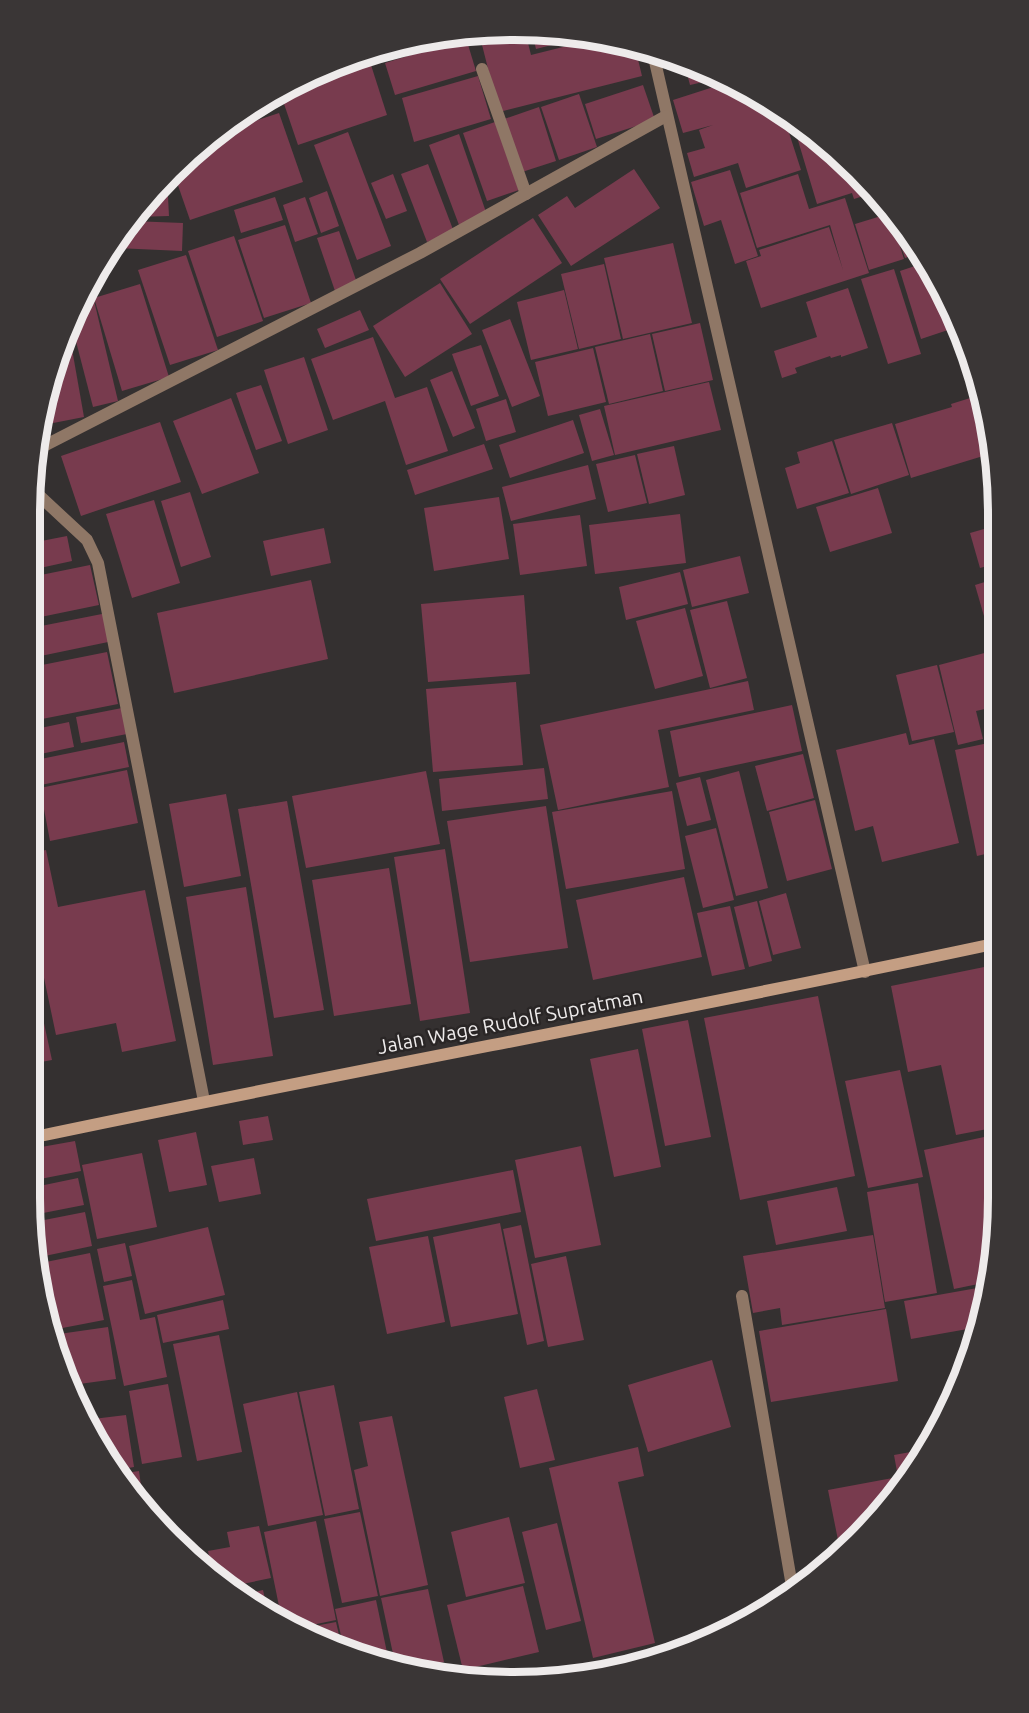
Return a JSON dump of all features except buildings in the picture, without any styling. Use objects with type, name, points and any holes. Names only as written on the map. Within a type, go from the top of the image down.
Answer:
[{"type":"street","points":[[654,62],[865,972]]},
{"type":"street","points":[[482,69],[526,194]]},
{"type":"street","points":[[46,445],[409,258],[666,116]]},
{"type":"street","points":[[41,497],[87,540],[98,563],[204,1101]]},
{"type":"street","name":"Jalan Wage Rudolf Supratman","points":[[40,1136],[204,1101],[865,972],[988,945]]},
{"type":"street","points":[[742,1296],[791,1583]]}]
